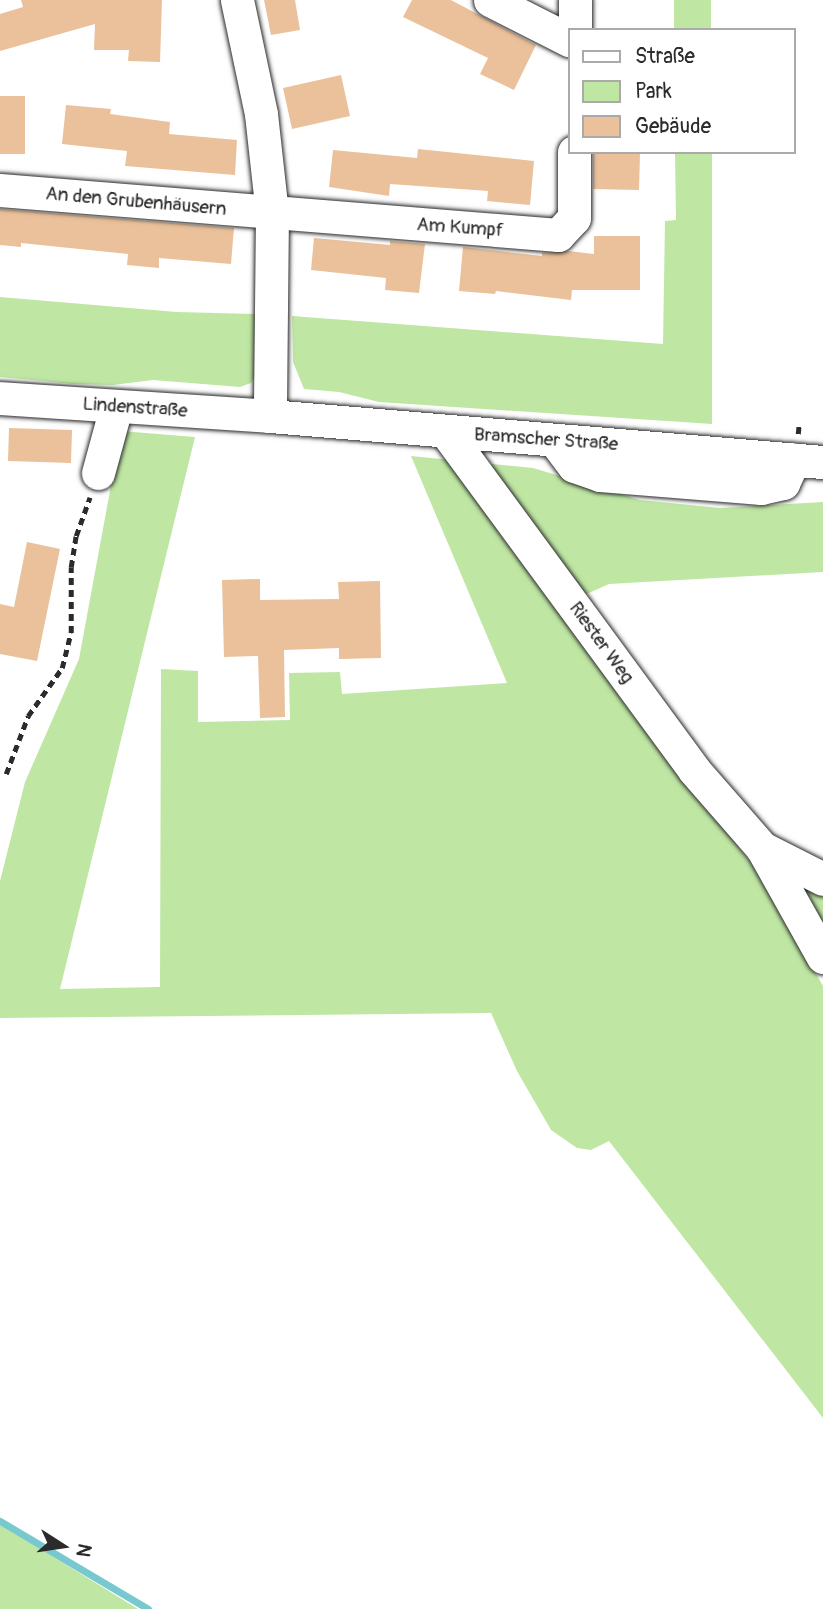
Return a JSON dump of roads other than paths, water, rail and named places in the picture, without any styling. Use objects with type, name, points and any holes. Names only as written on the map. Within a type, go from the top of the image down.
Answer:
[{"type":"street","points":[[237,0],[261,114],[272,214],[270,416]]},
{"type":"street","points":[[490,0],[568,39]]},
{"type":"street","points":[[575,0],[575,28]]},
{"type":"street","name":"Am Kumpf","points":[[272,214],[558,236],[574,218],[575,154]]},
{"type":"street","name":"An den Grubenhäusern","points":[[0,190],[272,214]]},
{"type":"street","name":"Lindenstraße","points":[[0,398],[270,416]]},
{"type":"street","points":[[98,473],[116,407]]},
{"type":"street","name":"Bramscher Straße","points":[[270,416],[808,461]]},
{"type":"street","name":"Riester Weg","points":[[446,432],[694,770],[762,849],[823,957]]},
{"type":"street","name":"Riester Weg","points":[[762,849],[823,879]]},
{"type":"waterway","points":[[0,1521],[148,1609]]}]
